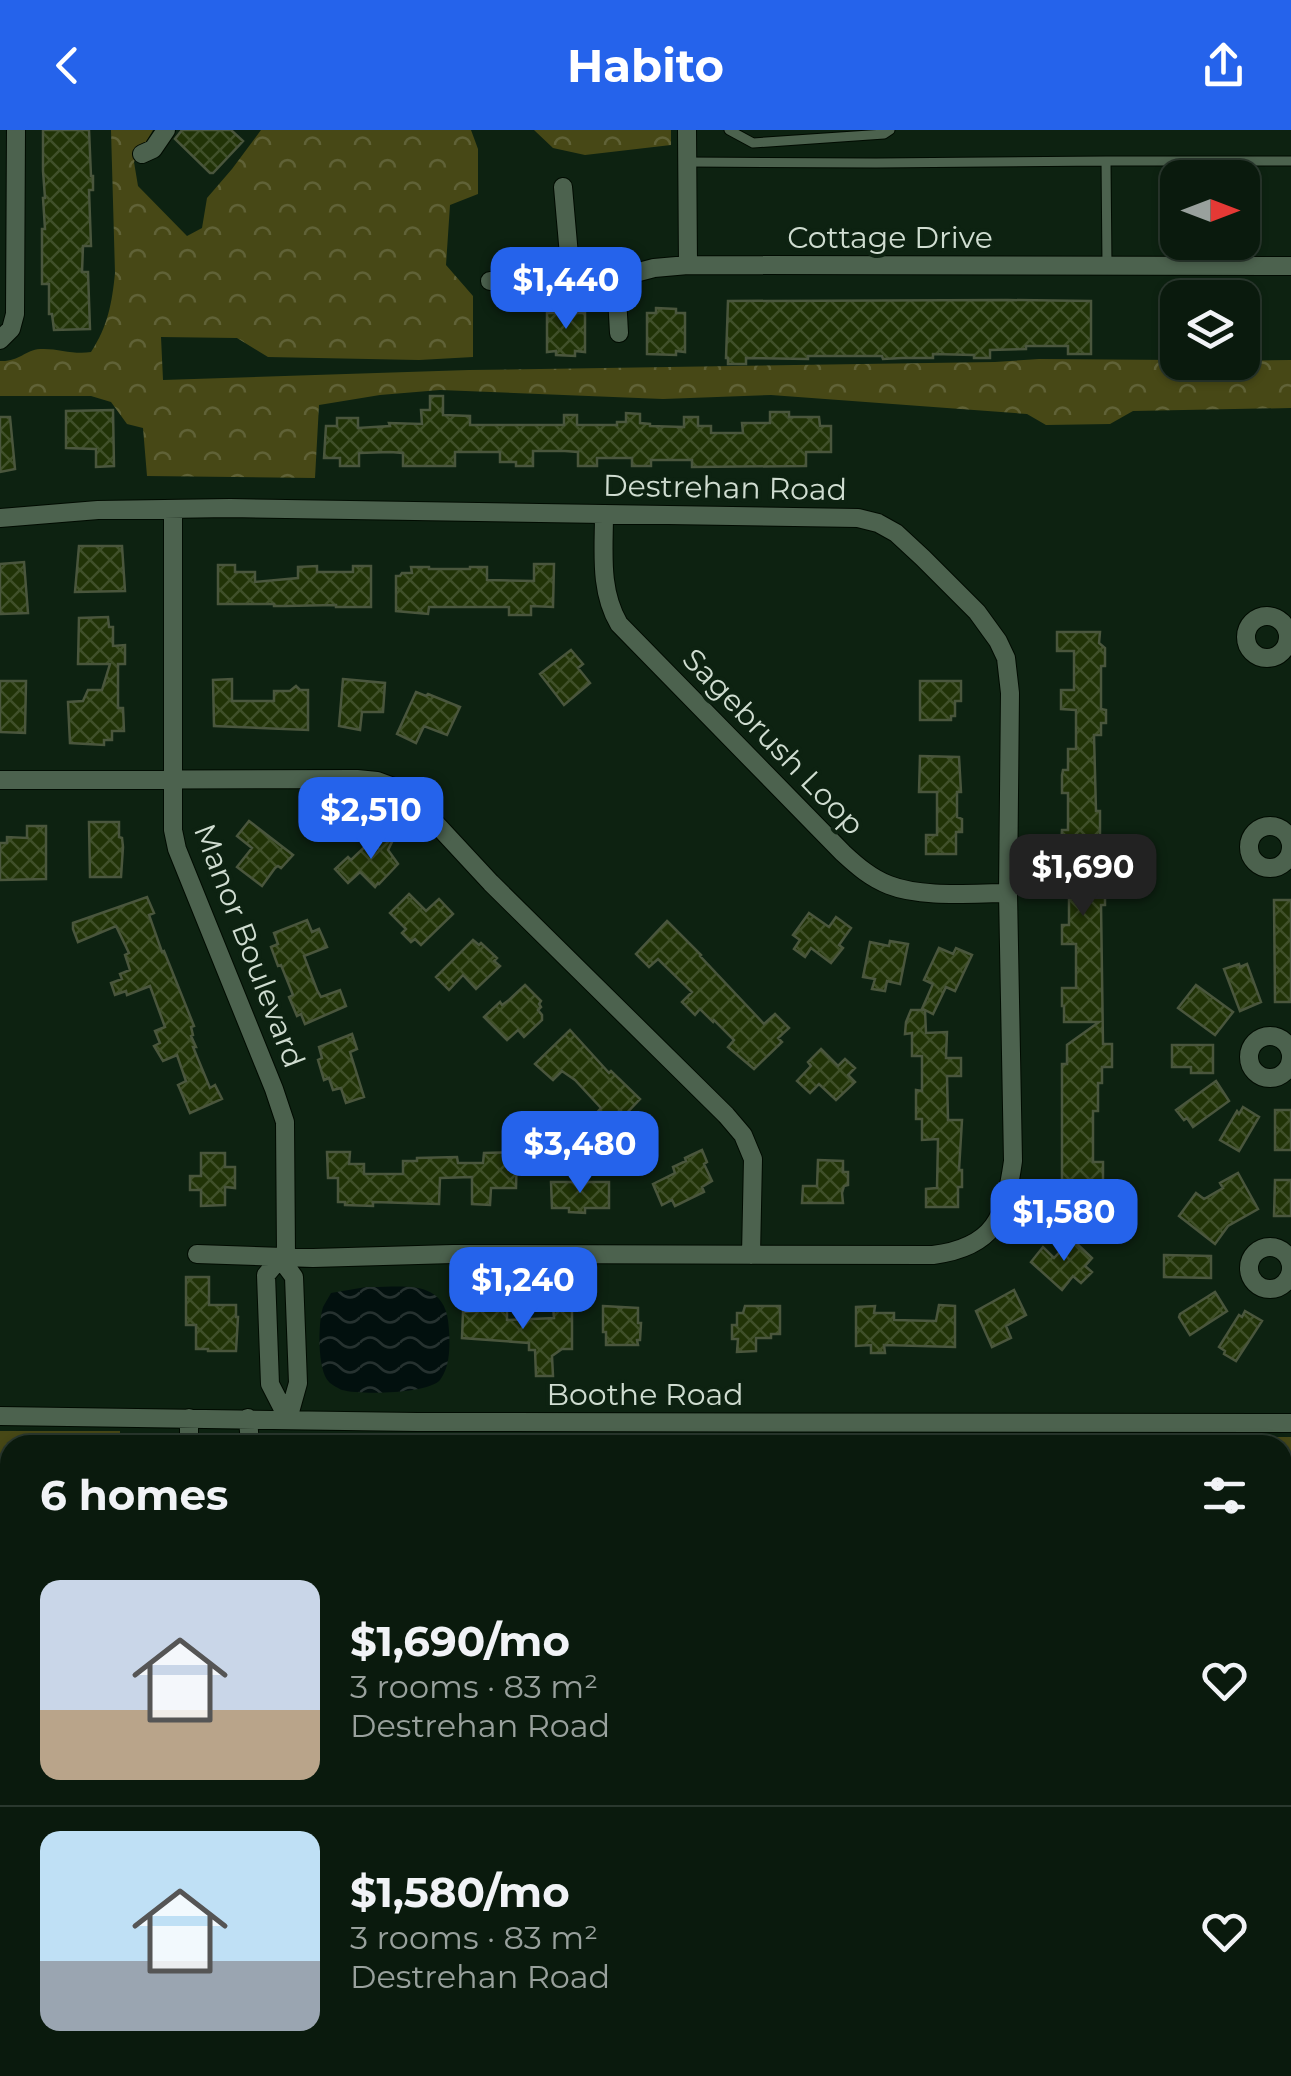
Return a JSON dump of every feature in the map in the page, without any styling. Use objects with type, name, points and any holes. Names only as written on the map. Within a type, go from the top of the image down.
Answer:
[{"type":"street","points":[[0,340],[11,328],[14,314],[16,130]]},
{"type":"street","points":[[142,154],[154,149],[166,130]]},
{"type":"street","points":[[686,130],[688,265]]},
{"type":"street","points":[[563,187],[571,278]]},
{"type":"street","name":"Cottage Drive","points":[[490,282],[616,278],[654,268],[688,265],[1291,266]]},
{"type":"street","points":[[616,278],[620,333]]},
{"type":"street","name":"Destrehan Road","points":[[0,518],[98,510],[230,508],[858,518],[878,522],[896,532],[977,612],[1006,658],[1010,692],[1008,893],[1013,1162],[1001,1216],[973,1245],[933,1256],[452,1254],[313,1258],[197,1254]]},
{"type":"street","points":[[0,780],[172,780],[173,510]]},
{"type":"street","name":"Sagebrush Loop","points":[[604,514],[606,591],[619,624],[843,854],[873,878],[891,886],[932,892],[1008,893]]},
{"type":"street","name":"Manor Boulevard","points":[[288,1419],[298,1383],[294,1276],[283,1257],[284,1122],[178,849],[173,830],[172,780],[357,778],[396,788],[414,800],[491,883],[744,1135],[753,1159],[751,1255]]},
{"type":"street","points":[[283,1257],[266,1274],[270,1384],[288,1419]]},
{"type":"street","name":"Boothe Road","points":[[0,1416],[417,1422],[1291,1422]]},
{"type":"street","points":[[189,1418],[189,1435]]},
{"type":"street","points":[[248,1418],[249,1435]]},
{"type":"lane","points":[[729,130],[753,142],[884,134],[890,130]]},
{"type":"lane","points":[[1106,161],[1107,266]]},
{"type":"lane","points":[[687,162],[1291,161]]},
{"type":"green space","points":[[111,130],[153,130],[134,162],[138,186],[187,236],[202,228],[207,198],[261,130],[471,130],[478,149],[478,194],[450,205],[446,265],[473,296],[473,357],[268,357],[237,338],[161,337],[163,380],[1039,359],[1160,360],[1160,380],[1260,380],[1260,361],[1291,360],[1291,408],[1133,411],[1110,424],[1046,425],[1027,414],[771,395],[663,399],[440,390],[319,405],[315,478],[147,476],[143,428],[127,424],[111,402],[91,396],[0,396],[0,361],[40,349],[91,352],[111,304],[115,273]]},
{"type":"green space","points":[[534,130],[671,130],[671,145],[585,155],[553,148]]},
{"type":"green space","points":[[0,1431],[120,1431],[120,1435],[0,1435]]},
{"type":"water","points":[[366,1287],[417,1288],[437,1297],[444,1306],[449,1334],[448,1359],[440,1380],[408,1391],[378,1393],[342,1390],[329,1382],[321,1357],[323,1307],[331,1293]]},
{"type":"building","points":[[43,130],[89,130],[93,176],[93,190],[89,190],[91,246],[83,246],[82,272],[88,272],[90,329],[54,330],[49,314],[49,284],[42,284]]},
{"type":"building","points":[[182,130],[231,130],[243,141],[210,173],[175,139]]},
{"type":"building","points":[[728,301],[1091,301],[1091,354],[1068,354],[1068,346],[1026,346],[990,350],[990,358],[933,354],[933,358],[883,359],[808,356],[746,358],[746,364],[728,364],[726,358]]},
{"type":"building","points":[[656,308],[685,313],[685,352],[647,354],[647,313],[656,313]]},
{"type":"building","points":[[556,309],[585,313],[585,352],[575,351],[575,356],[547,352],[547,313],[556,313]]},
{"type":"building","points":[[430,396],[443,396],[443,415],[470,416],[470,425],[564,425],[564,415],[577,415],[577,425],[617,425],[626,422],[626,413],[640,414],[640,423],[650,426],[684,427],[684,417],[698,417],[698,426],[711,426],[711,433],[743,433],[742,423],[770,423],[770,412],[789,412],[789,417],[819,417],[820,426],[831,426],[831,452],[806,452],[806,466],[692,467],[692,460],[651,460],[651,466],[632,466],[632,458],[597,458],[597,466],[578,466],[578,452],[565,451],[533,451],[533,466],[500,462],[500,452],[455,452],[455,466],[403,466],[403,453],[390,452],[359,453],[359,466],[340,466],[340,458],[324,458],[326,426],[337,426],[337,418],[358,418],[358,428],[390,426],[389,423],[422,424],[421,410],[430,410]]},
{"type":"building","points":[[113,410],[114,466],[96,467],[96,449],[66,448],[66,411]]},
{"type":"building","points":[[0,417],[10,417],[15,469],[0,472]]},
{"type":"building","points":[[79,546],[122,546],[125,591],[75,592]]},
{"type":"building","points":[[24,562],[28,613],[0,614],[0,564]]},
{"type":"building","points":[[534,564],[554,564],[553,607],[531,606],[531,615],[509,615],[509,607],[429,607],[428,614],[396,611],[396,576],[412,573],[411,567],[487,567],[487,580],[534,581]]},
{"type":"building","points":[[218,565],[235,565],[235,572],[255,572],[255,582],[298,578],[298,567],[317,566],[317,572],[353,572],[353,566],[371,566],[371,607],[218,604]]},
{"type":"building","points":[[108,617],[109,627],[113,627],[113,646],[125,645],[125,664],[118,664],[118,708],[123,708],[124,731],[112,731],[112,740],[104,740],[104,745],[70,743],[68,702],[83,701],[88,690],[102,690],[110,664],[78,664],[79,618]]},
{"type":"building","points":[[1057,632],[1100,632],[1099,643],[1105,648],[1101,709],[1106,710],[1106,723],[1101,723],[1101,735],[1094,735],[1100,872],[1105,883],[1105,905],[1101,905],[1103,1044],[1112,1044],[1112,1067],[1102,1067],[1098,1111],[1093,1111],[1093,1162],[1103,1162],[1103,1196],[1068,1196],[1068,1180],[1062,1180],[1062,1064],[1067,1064],[1067,1045],[1099,1022],[1064,1022],[1062,1006],[1062,988],[1076,988],[1076,944],[1062,944],[1062,925],[1069,925],[1069,890],[1062,890],[1061,849],[1062,830],[1068,830],[1068,793],[1062,793],[1062,775],[1063,770],[1068,770],[1068,749],[1076,749],[1076,710],[1061,709],[1061,690],[1074,690],[1074,651],[1057,651]]},
{"type":"building","points":[[571,650],[583,664],[578,668],[590,683],[564,705],[540,674]]},
{"type":"building","points":[[232,679],[232,701],[274,701],[274,691],[290,691],[296,686],[308,690],[308,730],[214,726],[213,680]]},
{"type":"building","points":[[343,679],[385,683],[383,712],[362,712],[360,730],[339,726]]},
{"type":"building","points":[[0,681],[26,681],[25,733],[0,732]]},
{"type":"building","points":[[920,681],[961,681],[961,701],[955,701],[955,716],[951,720],[920,720]]},
{"type":"building","points":[[416,692],[460,707],[447,735],[424,726],[416,743],[397,734]]},
{"type":"building","points":[[920,756],[959,757],[961,792],[957,792],[957,817],[962,819],[962,832],[956,832],[956,854],[926,854],[926,835],[937,835],[937,792],[919,792]]},
{"type":"building","points":[[249,821],[293,855],[281,868],[275,868],[262,886],[237,867],[252,848],[237,836]]},
{"type":"building","points":[[89,822],[119,822],[123,847],[121,877],[90,877]]},
{"type":"building","points":[[27,826],[46,826],[46,879],[0,880],[0,843],[7,843],[7,837],[27,838]]},
{"type":"building","points":[[400,826],[388,850],[398,864],[375,887],[360,872],[348,883],[335,869],[373,839],[378,844]]},
{"type":"building","points":[[409,894],[426,911],[439,899],[453,914],[421,945],[402,933],[406,929],[390,913]]},
{"type":"building","points":[[147,897],[162,952],[194,1026],[193,1047],[210,1088],[215,1085],[222,1099],[190,1113],[178,1085],[186,1081],[177,1055],[163,1061],[154,1046],[160,1043],[155,1031],[165,1027],[150,986],[115,995],[111,983],[130,970],[125,955],[129,953],[116,926],[78,942],[73,929],[73,923]]},
{"type":"building","points":[[1274,900],[1291,900],[1291,1002],[1275,1002]]},
{"type":"building","points":[[809,913],[829,927],[836,917],[851,928],[831,963],[811,948],[805,957],[794,949],[800,940],[793,935]]},
{"type":"building","points":[[307,920],[312,932],[319,929],[327,947],[304,956],[317,990],[321,997],[340,990],[346,1006],[305,1024],[301,1014],[297,1016],[289,997],[293,995],[271,947],[278,944],[274,933]]},
{"type":"building","points":[[667,921],[764,1024],[775,1014],[789,1028],[778,1038],[782,1042],[754,1069],[728,1047],[734,1040],[714,1020],[700,1009],[695,1015],[682,1002],[692,992],[658,959],[649,967],[636,954]]},
{"type":"building","points":[[473,940],[497,958],[494,961],[500,966],[476,989],[463,975],[449,990],[436,977]]},
{"type":"building","points":[[890,941],[908,944],[900,984],[887,981],[885,991],[872,989],[875,979],[863,977],[870,942],[889,946]]},
{"type":"building","points":[[939,948],[953,954],[956,948],[972,955],[955,991],[946,987],[933,1014],[925,1010],[926,1033],[947,1032],[946,1058],[961,1058],[961,1076],[947,1076],[948,1120],[962,1120],[962,1187],[958,1187],[958,1207],[926,1207],[926,1189],[937,1188],[938,1139],[922,1140],[922,1119],[916,1119],[916,1090],[922,1091],[922,1056],[912,1056],[912,1033],[905,1034],[911,1010],[924,1010],[933,984],[924,980]]},
{"type":"building","points":[[1247,964],[1261,1002],[1240,1011],[1224,969]]},
{"type":"building","points":[[525,985],[541,1001],[538,1010],[542,1020],[524,1037],[518,1030],[507,1040],[484,1017]]},
{"type":"building","points":[[1196,985],[1233,1012],[1215,1035],[1178,1008]]},
{"type":"building","points":[[570,1030],[609,1073],[640,1099],[600,1141],[585,1126],[601,1108],[562,1071],[553,1080],[535,1064]]},
{"type":"building","points":[[352,1034],[357,1049],[350,1052],[364,1097],[346,1103],[341,1088],[333,1090],[329,1078],[324,1080],[319,1047]]},
{"type":"building","points":[[1172,1045],[1213,1045],[1213,1073],[1191,1073],[1191,1067],[1172,1067]]},
{"type":"building","points":[[821,1049],[838,1066],[845,1059],[855,1068],[848,1075],[855,1082],[836,1100],[819,1084],[810,1093],[797,1081]]},
{"type":"building","points":[[1216,1081],[1229,1101],[1193,1127],[1176,1110]]},
{"type":"building","points":[[1243,1107],[1259,1117],[1239,1151],[1220,1140]]},
{"type":"building","points":[[1275,1110],[1291,1110],[1291,1150],[1275,1150]]},
{"type":"building","points":[[702,1150],[712,1181],[702,1187],[704,1192],[675,1206],[672,1200],[662,1205],[653,1184],[675,1173],[673,1167]]},
{"type":"building","points":[[327,1152],[350,1152],[349,1164],[364,1164],[364,1174],[403,1174],[403,1161],[417,1158],[457,1157],[458,1163],[483,1163],[484,1153],[517,1152],[516,1188],[491,1188],[490,1205],[472,1204],[472,1177],[440,1178],[439,1204],[345,1205],[338,1202],[338,1178],[328,1178]]},
{"type":"building","points":[[201,1153],[225,1153],[225,1167],[235,1167],[235,1188],[225,1187],[225,1205],[201,1206],[201,1190],[190,1190],[190,1176],[201,1176]]},
{"type":"building","points":[[818,1160],[843,1161],[848,1185],[842,1193],[843,1203],[802,1203],[803,1186],[817,1186]]},
{"type":"building","points":[[1238,1173],[1258,1209],[1228,1226],[1215,1244],[1179,1216],[1196,1193],[1204,1199]]},
{"type":"building","points":[[1275,1180],[1291,1180],[1291,1216],[1274,1216]]},
{"type":"building","points":[[551,1182],[609,1182],[609,1208],[585,1208],[585,1213],[552,1208]]},
{"type":"building","points":[[1072,1239],[1092,1258],[1085,1266],[1092,1272],[1081,1283],[1073,1276],[1062,1290],[1031,1262],[1043,1247],[1054,1258]]},
{"type":"building","points":[[1164,1255],[1211,1256],[1211,1278],[1164,1277]]},
{"type":"building","points":[[186,1277],[209,1277],[209,1305],[236,1305],[236,1351],[196,1349],[196,1325],[186,1325]]},
{"type":"building","points":[[1014,1290],[1026,1315],[1006,1326],[1011,1338],[992,1347],[976,1311]]},
{"type":"building","points":[[1215,1292],[1227,1311],[1190,1335],[1180,1314]]},
{"type":"building","points":[[507,1305],[507,1320],[554,1318],[553,1306],[572,1306],[572,1349],[562,1349],[552,1356],[553,1376],[536,1376],[535,1350],[529,1350],[529,1343],[462,1338],[463,1312]]},
{"type":"building","points":[[939,1305],[955,1306],[955,1347],[884,1345],[885,1353],[871,1353],[871,1345],[856,1346],[856,1307],[875,1306],[874,1313],[894,1313],[894,1320],[936,1321]]},
{"type":"building","points":[[603,1306],[638,1308],[638,1345],[606,1345]]},
{"type":"building","points":[[745,1306],[780,1306],[780,1334],[756,1338],[756,1351],[737,1352],[738,1339],[732,1339],[732,1325],[737,1325],[737,1313],[743,1313]]},
{"type":"building","points":[[1245,1311],[1262,1321],[1236,1361],[1219,1347]]}]
